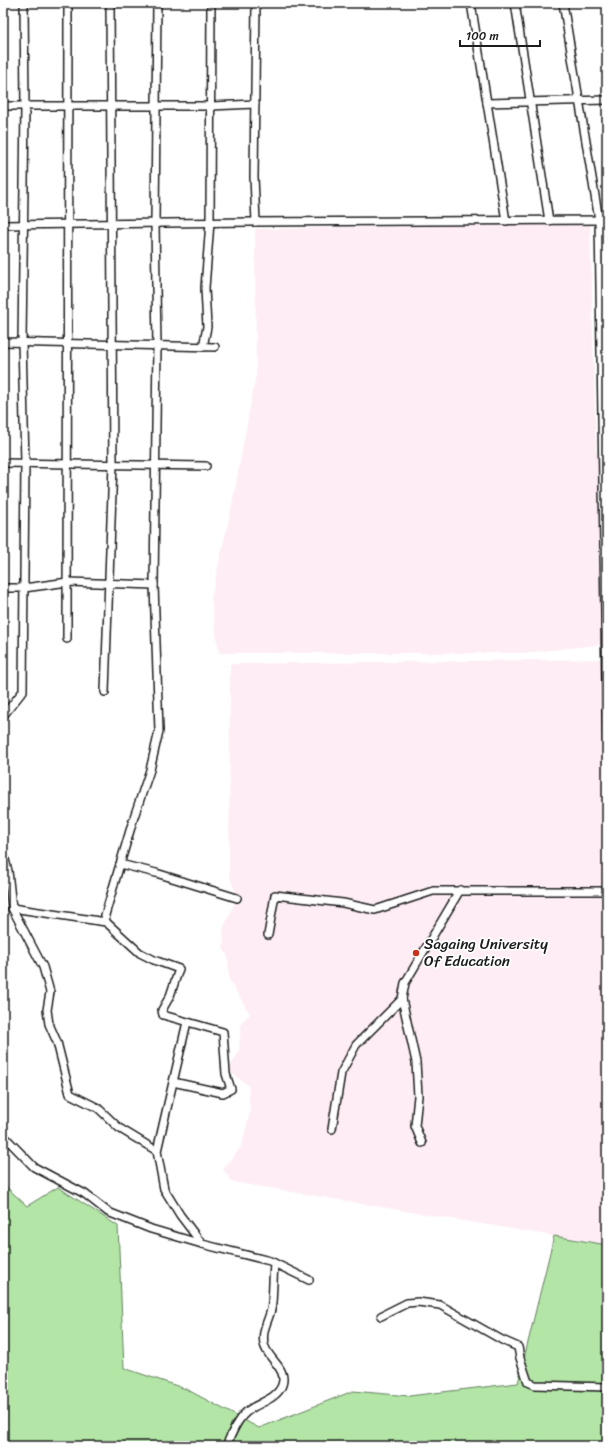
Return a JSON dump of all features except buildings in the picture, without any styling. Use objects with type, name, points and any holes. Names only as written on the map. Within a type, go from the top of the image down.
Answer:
[{"type":"street","points":[[3,716],[23,691],[25,463],[22,342],[22,225],[25,106],[24,3]]},
{"type":"street","points":[[68,3],[66,343],[68,639]]},
{"type":"street","points":[[105,692],[113,464],[111,344],[112,223],[110,3]]},
{"type":"street","points":[[106,922],[105,916],[150,770],[158,731],[154,585],[157,346],[155,223],[157,3]]},
{"type":"street","points":[[202,347],[207,327],[205,288],[210,222],[211,3]]},
{"type":"street","points":[[256,3],[256,222]]},
{"type":"street","points":[[471,3],[506,221]]},
{"type":"street","points":[[515,3],[549,221]]},
{"type":"street","points":[[563,3],[599,220],[607,745]]},
{"type":"street","points":[[487,102],[607,100]]},
{"type":"street","points":[[3,106],[211,106],[255,104]]},
{"type":"street","points":[[3,225],[210,222],[607,220]]},
{"type":"street","points":[[3,342],[215,347]]},
{"type":"street","points":[[3,463],[206,466]]},
{"type":"street","points":[[3,588],[24,588],[68,582],[154,585]]},
{"type":"street","points":[[3,852],[8,871],[12,908],[43,967],[50,992],[47,1010],[49,1024],[57,1042],[70,1094],[98,1108],[119,1128],[157,1151]]},
{"type":"street","points":[[120,864],[156,873],[237,898]]},
{"type":"street","points":[[422,1143],[415,1126],[418,1096],[416,1062],[402,999],[405,983],[460,890]]},
{"type":"street","points":[[268,936],[275,895],[343,903],[375,910],[433,891],[607,891]]},
{"type":"street","points":[[12,908],[106,922],[140,953],[179,969],[170,996],[162,1010],[163,1015],[223,1032],[226,1074],[231,1089],[223,1093],[173,1082]]},
{"type":"street","points":[[332,1129],[341,1072],[356,1045],[402,999]]},
{"type":"street","points":[[187,1022],[157,1151],[164,1189],[180,1215],[202,1244]]},
{"type":"street","points":[[3,1135],[34,1167],[85,1194],[108,1212],[152,1229],[274,1263],[309,1280]]},
{"type":"street","points":[[226,1446],[241,1418],[248,1410],[274,1395],[281,1386],[283,1379],[280,1369],[264,1346],[263,1328],[272,1304],[274,1263]]},
{"type":"street","points":[[380,1316],[407,1304],[418,1302],[440,1306],[502,1340],[518,1347],[528,1382],[540,1386],[607,1387]]},
{"type":"shaded area","points":[[590,224],[596,452],[607,452],[607,644],[523,653],[219,653],[211,599],[232,505],[256,374],[255,229]]},
{"type":"shaded area","name":"Sagaing University Of Education","points":[[607,659],[607,1245],[232,1182],[223,1169],[241,1147],[250,1113],[248,1085],[228,1071],[239,1051],[241,1023],[250,1014],[229,980],[228,957],[223,948],[223,929],[237,898],[229,874],[230,664]]},
{"type":"green space","points":[[3,1184],[27,1206],[58,1187],[118,1226],[124,1368],[186,1389],[259,1428],[353,1391],[409,1396],[518,1383],[554,1236],[607,1245],[607,1446],[3,1446]]},
{"type":"place","name":"Sagaing University Of Education","points":[[416,953]]}]
